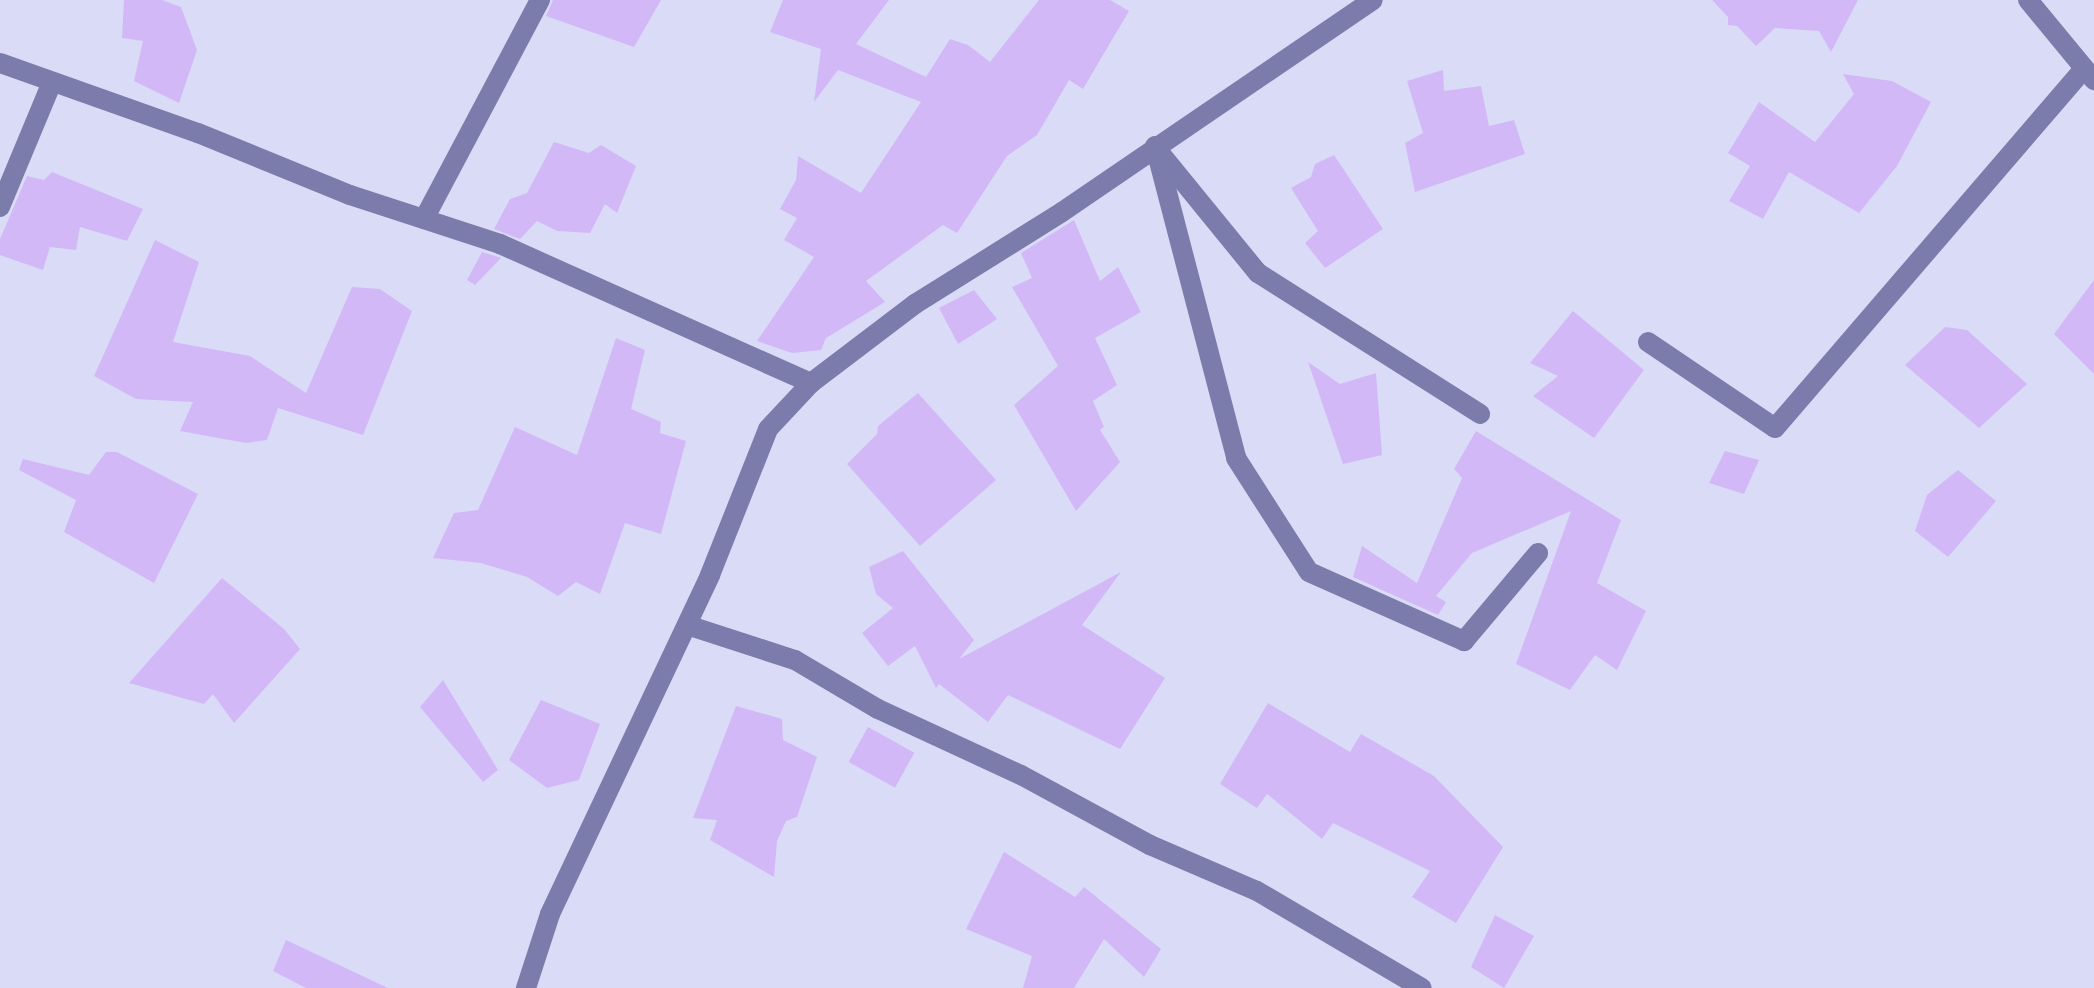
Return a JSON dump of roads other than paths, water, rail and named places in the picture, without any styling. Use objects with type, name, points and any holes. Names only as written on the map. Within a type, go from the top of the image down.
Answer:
[{"type":"street","points":[[424,219],[540,0]]},
{"type":"street","points":[[526,988],[550,914],[687,625],[768,429],[811,383],[915,304],[1373,0]]},
{"type":"street","points":[[1648,342],[1775,428],[2089,74],[2028,0]]},
{"type":"street","points":[[0,63],[500,244],[811,383]]},
{"type":"street","points":[[0,207],[52,82]]},
{"type":"street","points":[[1155,146],[1258,273],[1480,414]]},
{"type":"street","points":[[1155,146],[1236,458],[1309,572],[1464,641],[1538,553]]},
{"type":"street","points":[[687,625],[795,660],[878,709],[1021,775],[1150,845],[1257,891],[1422,988]]}]
